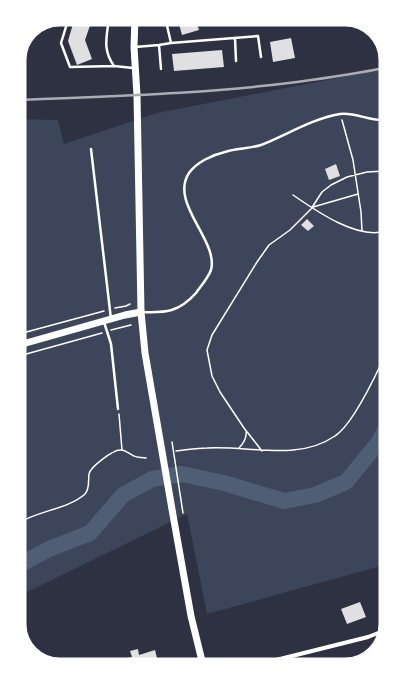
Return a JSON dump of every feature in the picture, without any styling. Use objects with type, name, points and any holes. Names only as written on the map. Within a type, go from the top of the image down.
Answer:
[{"type":"main road","points":[[135,24],[134,47],[136,68],[141,312],[145,353],[191,616],[202,660]]},
{"type":"main road","points":[[24,344],[141,312]]},
{"type":"street","points":[[276,660],[368,637],[380,632]]},
{"type":"lane","points":[[67,24],[61,43],[70,68],[114,66],[136,68]]},
{"type":"lane","points":[[108,24],[105,47],[108,58],[114,66]]},
{"type":"lane","points":[[167,24],[171,43]]},
{"type":"lane","points":[[134,47],[258,36],[261,57]]},
{"type":"lane","points":[[235,38],[236,61]]},
{"type":"lane","points":[[160,45],[161,69]]},
{"type":"lane","points":[[141,312],[164,312],[189,301],[202,286],[211,269],[210,253],[186,200],[184,185],[190,173],[201,162],[224,152],[259,146],[314,121],[340,114],[355,114],[381,120]]},
{"type":"lane","points":[[91,148],[110,309],[107,320],[107,332],[111,344],[118,408]]},
{"type":"path","points":[[340,114],[353,160],[361,212],[362,231]]},
{"type":"path","points":[[262,451],[246,431],[220,392],[212,376],[207,350],[212,335],[269,245],[290,230],[312,208],[322,192],[331,185],[355,175],[367,172],[381,171]]},
{"type":"path","points":[[312,208],[358,194]]},
{"type":"path","points":[[293,195],[333,221],[362,231],[381,231]]},
{"type":"path","points":[[24,333],[130,304]]},
{"type":"path","points":[[24,355],[131,325]]},
{"type":"path","points":[[176,451],[207,448],[239,448],[277,451],[308,448],[336,436],[350,420],[381,364]]},
{"type":"path","points":[[118,408],[122,450]]},
{"type":"path","points":[[239,448],[244,443],[246,431]]},
{"type":"path","points":[[172,442],[183,513]]},
{"type":"path","points":[[24,520],[61,506],[85,494],[88,490],[90,471],[111,453],[122,450],[135,457],[146,458]]},
{"type":"shaded area","points":[[381,68],[381,566],[207,614],[187,514],[24,594],[24,119],[58,120],[64,144],[157,113],[368,72]]},
{"type":"building","points":[[73,24],[91,24],[85,40],[92,59],[77,65],[68,41]]},
{"type":"building","points":[[179,24],[197,24],[199,30],[182,35]]},
{"type":"building","points":[[291,38],[295,58],[273,62],[270,42]]},
{"type":"building","points":[[222,50],[224,67],[174,71],[172,54]]},
{"type":"building","points":[[336,164],[340,176],[329,180],[325,169]]},
{"type":"building","points":[[307,219],[314,226],[308,231],[301,225]]},
{"type":"building","points":[[360,602],[366,617],[347,624],[341,609]]},
{"type":"building","points":[[138,649],[139,655],[155,650],[158,660],[123,660],[132,657],[130,651]]},
{"type":"waterway","points":[[24,562],[49,549],[90,533],[123,495],[152,479],[182,474],[224,483],[284,501],[315,495],[346,482],[381,438]]},
{"type":"railway","points":[[24,100],[157,94],[262,86],[381,69]]}]
